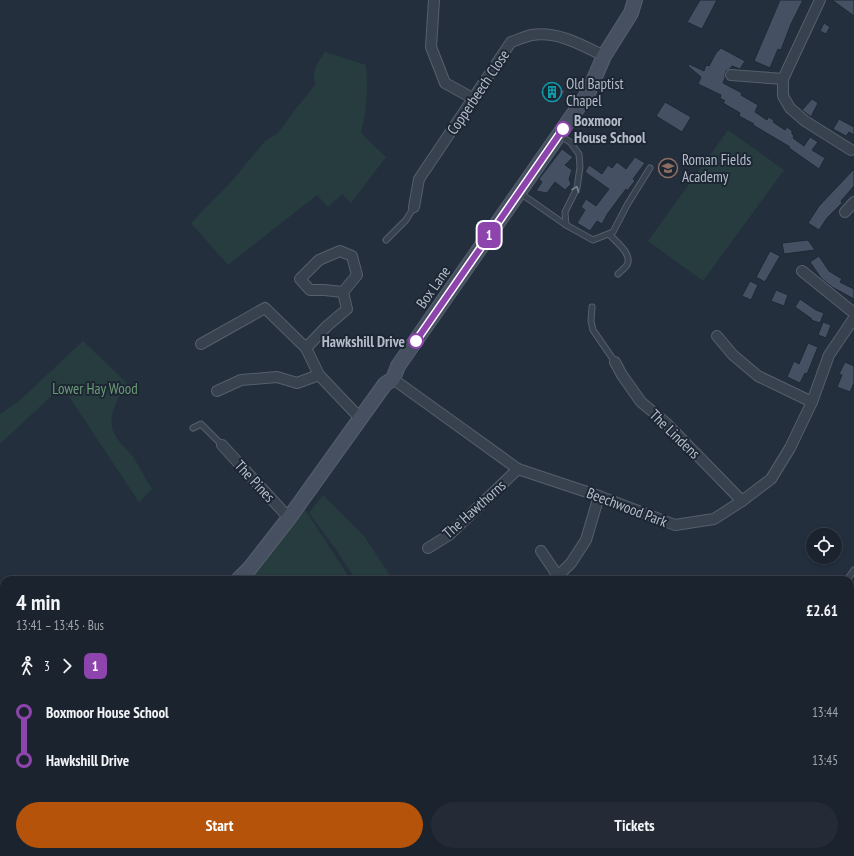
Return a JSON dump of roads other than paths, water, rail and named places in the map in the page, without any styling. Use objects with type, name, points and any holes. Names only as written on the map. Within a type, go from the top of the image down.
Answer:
[{"type":"main road","name":"Box Lane","points":[[242,576],[289,518],[385,384],[393,379],[398,366],[588,93],[604,56],[631,13],[635,0]]},
{"type":"street","points":[[434,0],[431,47],[445,84],[474,99]]},
{"type":"street","points":[[820,0],[783,79],[783,96],[790,108],[806,121],[851,150]]},
{"type":"street","name":"Copperbeech Close","points":[[414,207],[419,179],[511,42],[532,35],[552,35],[569,39],[604,56]]},
{"type":"street","points":[[731,75],[783,79]]},
{"type":"street","points":[[845,212],[854,202]]},
{"type":"street","points":[[306,348],[346,309],[343,292],[357,275],[352,256],[340,251],[319,260],[300,279],[310,290],[343,292]]},
{"type":"street","points":[[802,270],[854,313]]},
{"type":"street","points":[[201,344],[265,308],[306,348],[319,375],[360,418]]},
{"type":"street","name":"Beechwood Park","points":[[393,379],[518,469],[599,496],[675,525],[714,519],[742,501],[771,479],[790,448],[812,402],[829,355],[854,318]]},
{"type":"street","points":[[717,336],[733,355],[758,376],[812,402]]},
{"type":"street","name":"The Lindens","points":[[614,362],[641,402],[665,422],[742,501]]},
{"type":"street","points":[[217,391],[241,380],[277,377],[297,383],[319,375]]},
{"type":"street","name":"The Pines","points":[[222,445],[289,518]]},
{"type":"street","name":"The Hawthorns","points":[[428,548],[449,535],[518,469]]},
{"type":"street","points":[[558,576],[571,563],[586,540],[599,496]]},
{"type":"street","points":[[541,551],[555,576]]},
{"type":"lane","points":[[559,135],[570,142],[578,154],[580,167],[577,188],[564,212],[566,225]]},
{"type":"lane","points":[[519,193],[566,225],[593,240],[613,232],[627,205],[650,168]]},
{"type":"lane","points":[[386,240],[406,220],[414,207]]},
{"type":"lane","points":[[609,234],[628,255],[629,260],[627,265],[618,274]]},
{"type":"lane","points":[[592,307],[591,321],[593,330],[614,362]]},
{"type":"lane","points":[[193,428],[201,424],[222,445]]},
{"type":"place","name":"Old Baptist Chapel","points":[[552,92]]},
{"type":"place","name":"Boxmoor House School","points":[[563,129]]},
{"type":"place","name":"Roman Fields Academy","points":[[668,168]]},
{"type":"place","name":"Hawkshill Drive","points":[[416,341]]},
{"type":"park label","name":"Lower Hay Wood","points":[[95,388]]}]
